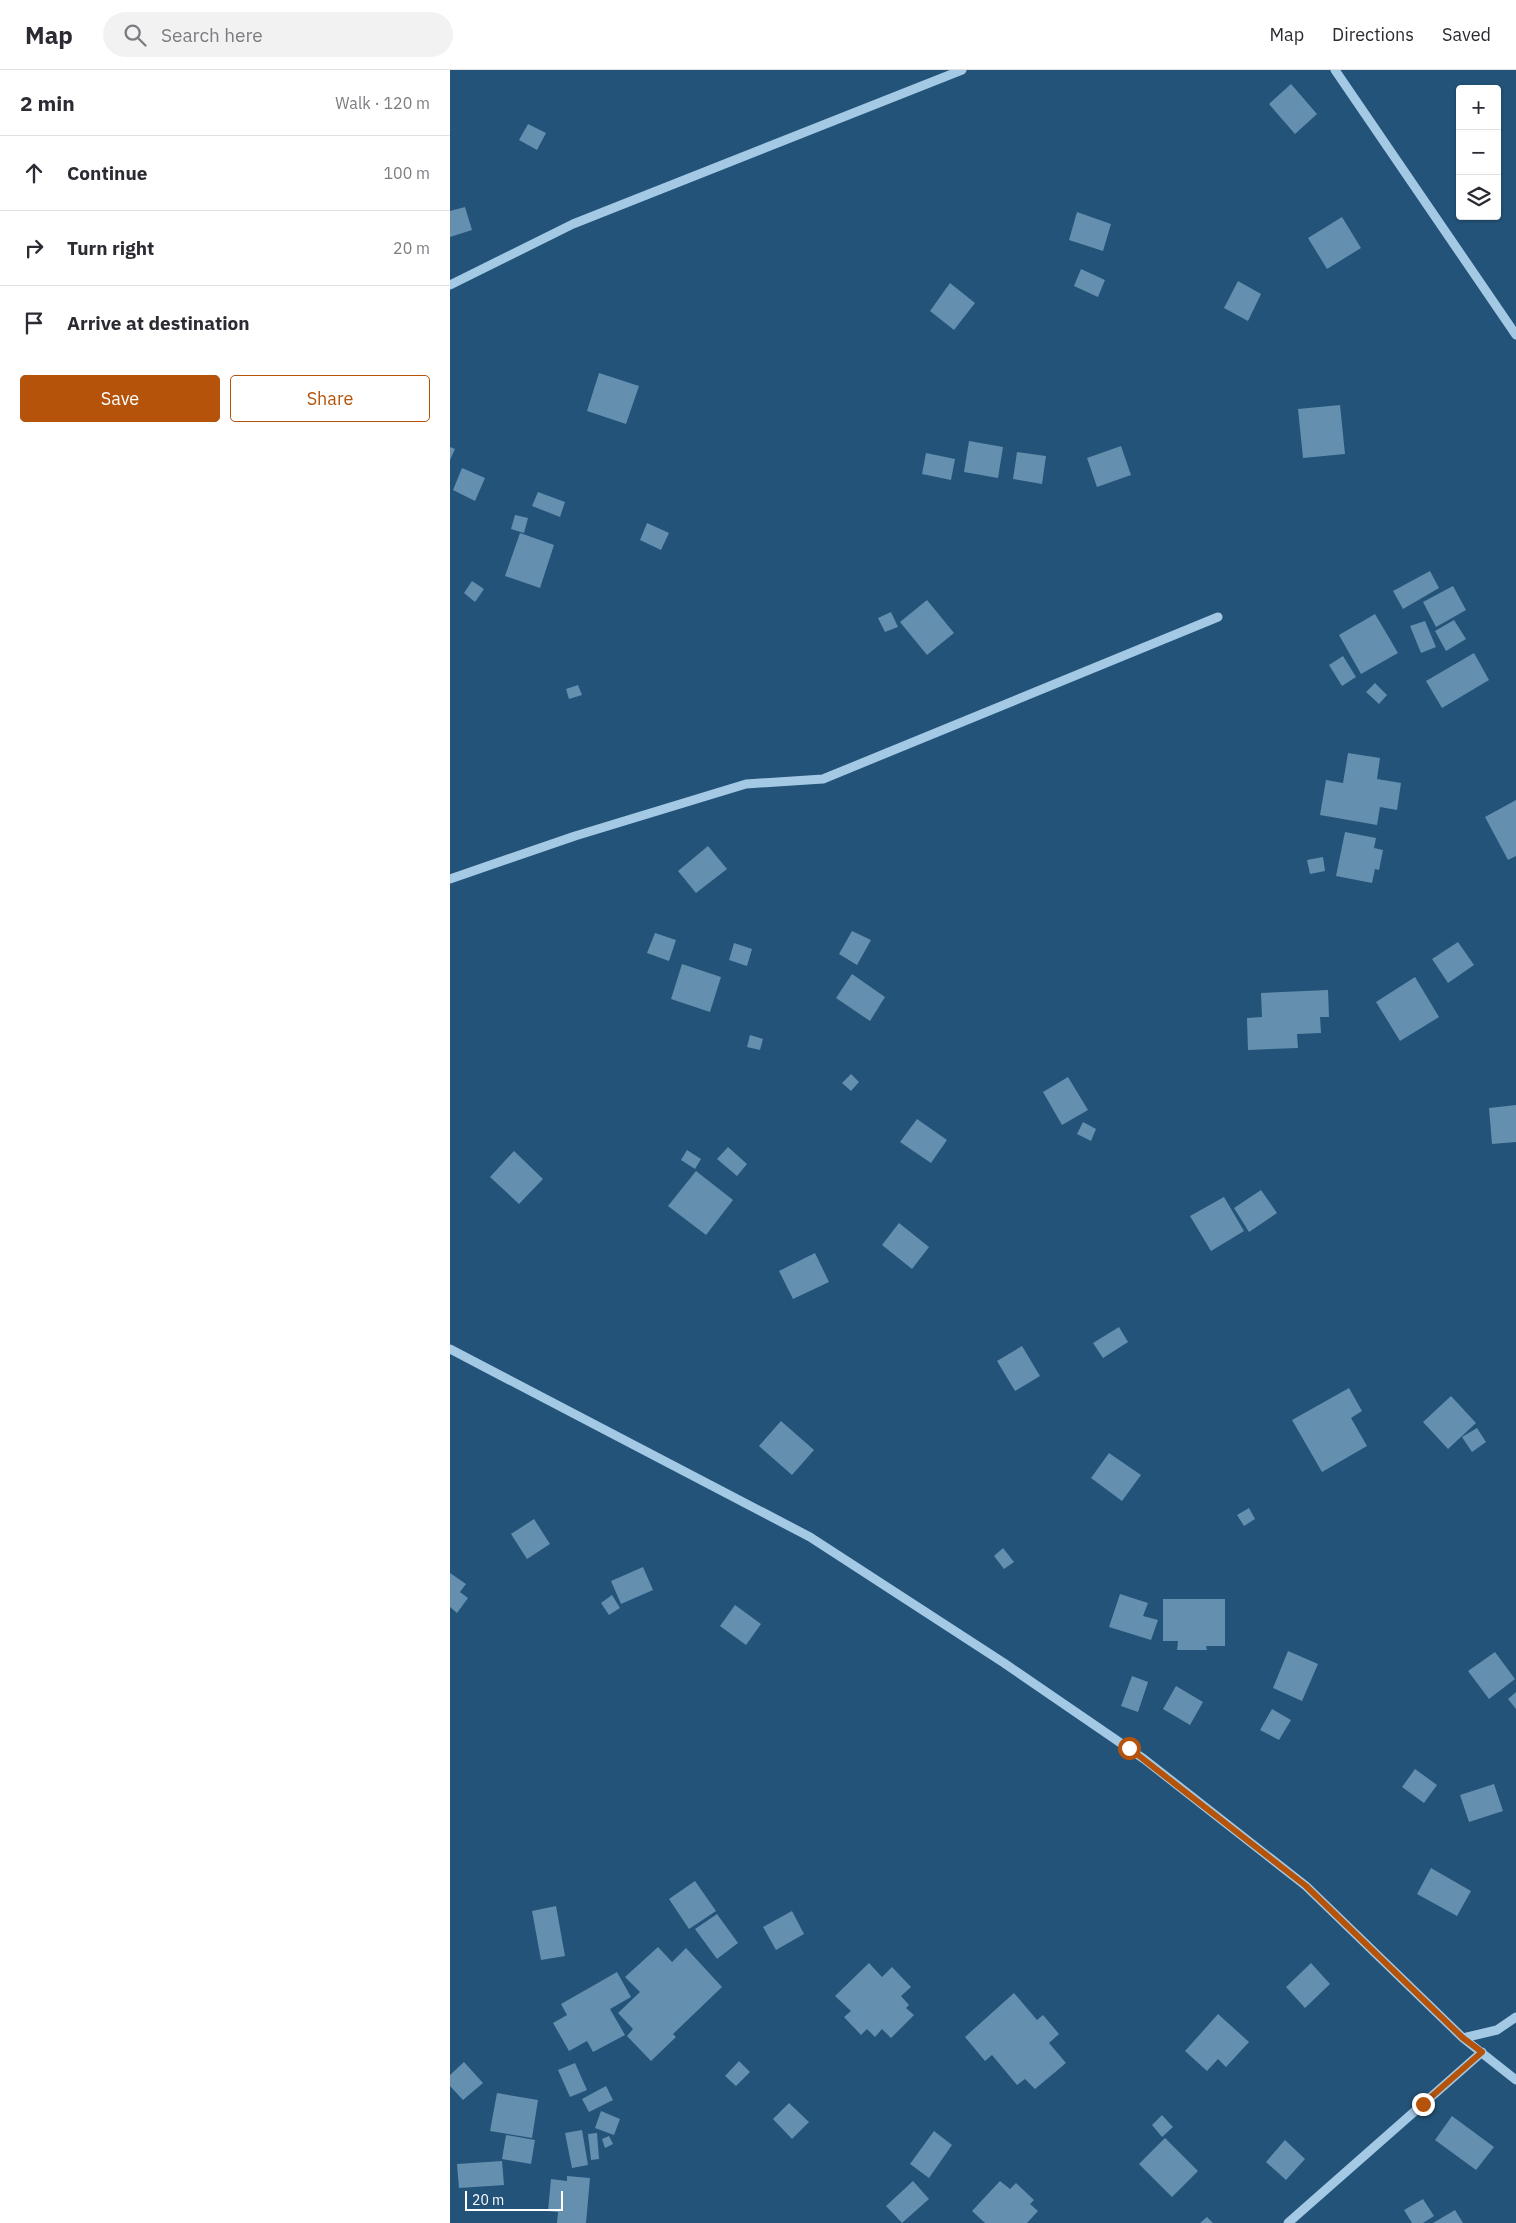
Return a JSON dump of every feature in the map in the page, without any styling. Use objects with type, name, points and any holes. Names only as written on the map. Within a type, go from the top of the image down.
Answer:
[{"type":"street","points":[[450,285],[573,224],[962,70]]},
{"type":"street","points":[[1335,70],[1516,335]]},
{"type":"street","points":[[450,879],[575,836],[746,784],[823,779],[1218,617]]},
{"type":"street","points":[[450,1349],[810,1537],[1004,1662],[1144,1759],[1306,1886],[1463,2038],[1516,2080]]},
{"type":"street","points":[[1463,2038],[1497,2030],[1516,2017]]},
{"type":"street","points":[[1288,2223],[1482,2052]]},
{"type":"building","points":[[1291,84],[1317,114],[1295,134],[1269,104]]},
{"type":"building","points":[[528,124],[546,133],[537,150],[519,140]]},
{"type":"building","points":[[465,207],[472,230],[450,237],[450,211]]},
{"type":"building","points":[[1077,212],[1111,224],[1103,251],[1069,240]]},
{"type":"building","points":[[1342,217],[1361,248],[1327,269],[1308,238]]},
{"type":"building","points":[[1081,269],[1105,280],[1098,297],[1074,286]]},
{"type":"building","points":[[1238,281],[1261,294],[1248,321],[1224,308]]},
{"type":"building","points":[[950,283],[975,303],[954,330],[930,311]]},
{"type":"building","points":[[599,373],[639,386],[626,424],[587,411]]},
{"type":"building","points":[[1340,405],[1345,454],[1303,458],[1298,409]]},
{"type":"building","points":[[969,441],[1003,447],[998,478],[964,472]]},
{"type":"building","points":[[1121,446],[1131,475],[1097,487],[1087,458]]},
{"type":"building","points":[[450,447],[455,449],[450,460]]},
{"type":"building","points":[[1017,452],[1046,456],[1042,484],[1013,479]]},
{"type":"building","points":[[926,453],[955,459],[951,480],[922,474]]},
{"type":"building","points":[[462,468],[485,478],[475,501],[453,490]]},
{"type":"building","points":[[538,492],[565,502],[560,517],[532,506]]},
{"type":"building","points":[[515,515],[528,518],[524,533],[511,529]]},
{"type":"building","points":[[647,523],[669,533],[661,550],[640,540]]},
{"type":"building","points":[[520,533],[554,545],[540,588],[505,576]]},
{"type":"building","points":[[1430,571],[1439,588],[1403,609],[1393,591]]},
{"type":"building","points":[[472,581],[484,589],[475,602],[464,593]]},
{"type":"building","points":[[1453,586],[1466,610],[1436,627],[1423,602]]},
{"type":"building","points":[[927,600],[954,633],[927,655],[900,622]]},
{"type":"building","points":[[891,612],[898,627],[885,632],[878,618]]},
{"type":"building","points":[[1375,614],[1398,653],[1361,674],[1339,635]]},
{"type":"building","points":[[1454,620],[1466,639],[1446,651],[1435,631]]},
{"type":"building","points":[[1425,621],[1436,647],[1421,653],[1410,626]]},
{"type":"building","points":[[1474,653],[1489,680],[1442,708],[1426,681]]},
{"type":"building","points":[[1343,656],[1356,677],[1342,686],[1329,665]]},
{"type":"building","points":[[1375,683],[1387,695],[1379,704],[1366,692]]},
{"type":"building","points":[[578,685],[582,695],[569,699],[566,689]]},
{"type":"building","points":[[1348,753],[1380,758],[1377,779],[1401,783],[1397,810],[1380,807],[1377,825],[1320,815],[1326,780],[1343,783]]},
{"type":"building","points":[[1516,800],[1516,856],[1508,860],[1485,817]]},
{"type":"building","points":[[1345,832],[1376,838],[1374,848],[1383,850],[1379,870],[1375,869],[1372,883],[1336,876]]},
{"type":"building","points":[[708,846],[727,869],[696,893],[678,871]]},
{"type":"building","points":[[1323,857],[1325,871],[1310,874],[1307,860]]},
{"type":"building","points":[[852,931],[871,940],[857,965],[839,954]]},
{"type":"building","points":[[655,933],[676,940],[669,961],[647,953]]},
{"type":"building","points":[[1458,942],[1474,965],[1448,983],[1432,959]]},
{"type":"building","points":[[734,943],[752,949],[747,966],[729,960]]},
{"type":"building","points":[[682,964],[721,977],[710,1012],[671,999]]},
{"type":"building","points":[[852,974],[885,997],[870,1021],[836,998]]},
{"type":"building","points":[[1415,977],[1439,1017],[1400,1041],[1376,1002]]},
{"type":"building","points":[[1328,990],[1329,1017],[1320,1017],[1321,1033],[1297,1034],[1298,1048],[1248,1050],[1247,1018],[1262,1017],[1261,993]]},
{"type":"building","points":[[750,1035],[763,1039],[760,1050],[747,1047]]},
{"type":"building","points":[[851,1074],[859,1082],[851,1091],[842,1083]]},
{"type":"building","points":[[1068,1077],[1088,1110],[1062,1125],[1043,1092]]},
{"type":"building","points":[[1516,1105],[1516,1142],[1492,1144],[1489,1108]]},
{"type":"building","points":[[917,1119],[947,1140],[931,1163],[900,1142]]},
{"type":"building","points":[[1083,1122],[1096,1129],[1091,1141],[1077,1134]]},
{"type":"building","points":[[728,1147],[747,1164],[737,1176],[717,1159]]},
{"type":"building","points":[[687,1150],[701,1159],[695,1169],[681,1160]]},
{"type":"building","points":[[514,1151],[543,1179],[519,1204],[490,1177]]},
{"type":"building","points":[[696,1171],[733,1200],[706,1235],[668,1206]]},
{"type":"building","points":[[1261,1190],[1277,1213],[1249,1232],[1234,1208]]},
{"type":"building","points":[[1224,1197],[1244,1231],[1211,1251],[1190,1216]]},
{"type":"building","points":[[899,1223],[929,1247],[912,1269],[882,1245]]},
{"type":"building","points":[[815,1253],[829,1282],[793,1299],[779,1271]]},
{"type":"building","points":[[1119,1327],[1128,1342],[1103,1358],[1093,1343]]},
{"type":"building","points":[[1022,1346],[1040,1376],[1015,1391],[997,1361]]},
{"type":"building","points":[[1349,1388],[1362,1411],[1351,1418],[1367,1446],[1322,1472],[1292,1420]]},
{"type":"building","points":[[1451,1396],[1476,1423],[1448,1449],[1423,1422]]},
{"type":"building","points":[[781,1421],[814,1450],[792,1475],[759,1446]]},
{"type":"building","points":[[1477,1428],[1486,1442],[1472,1452],[1462,1437]]},
{"type":"building","points":[[1109,1453],[1141,1475],[1122,1501],[1091,1478]]},
{"type":"building","points":[[1249,1508],[1255,1519],[1244,1526],[1237,1515]]},
{"type":"building","points":[[534,1519],[550,1544],[527,1559],[511,1534]]},
{"type":"building","points":[[1003,1548],[1014,1562],[1004,1569],[994,1556]]},
{"type":"building","points":[[643,1567],[653,1590],[621,1604],[611,1581]]},
{"type":"building","points":[[450,1573],[466,1584],[460,1592],[468,1598],[457,1613],[450,1607]]},
{"type":"building","points":[[1120,1594],[1148,1603],[1143,1616],[1158,1620],[1151,1640],[1109,1627]]},
{"type":"building","points":[[612,1595],[620,1608],[609,1615],[601,1603]]},
{"type":"building","points":[[1163,1599],[1225,1599],[1225,1646],[1206,1646],[1207,1650],[1177,1650],[1178,1641],[1163,1641]]},
{"type":"building","points":[[735,1605],[761,1624],[746,1645],[720,1626]]},
{"type":"building","points":[[1288,1651],[1318,1664],[1302,1701],[1273,1688]]},
{"type":"building","points":[[1495,1652],[1515,1679],[1489,1699],[1468,1671]]},
{"type":"building","points":[[1132,1676],[1148,1682],[1138,1712],[1121,1706]]},
{"type":"building","points":[[1176,1686],[1203,1702],[1190,1725],[1163,1709]]},
{"type":"building","points":[[1516,1692],[1516,1709],[1508,1699]]},
{"type":"building","points":[[1272,1709],[1291,1720],[1279,1740],[1260,1730]]},
{"type":"building","points":[[1415,1769],[1437,1785],[1424,1803],[1402,1787]]},
{"type":"building","points":[[1494,1784],[1503,1811],[1469,1822],[1460,1795]]},
{"type":"building","points":[[1431,1868],[1471,1891],[1457,1916],[1417,1894]]},
{"type":"building","points":[[695,1881],[716,1911],[689,1929],[669,1899]]},
{"type":"building","points":[[556,1906],[565,1956],[541,1960],[532,1911]]},
{"type":"building","points":[[792,1911],[804,1934],[776,1950],[763,1927]]},
{"type":"building","points":[[717,1914],[738,1943],[717,1959],[695,1929]]},
{"type":"building","points":[[658,1947],[672,1962],[686,1948],[722,1987],[673,2034],[676,2037],[651,2061],[627,2036],[633,2029],[618,2013],[640,1992],[625,1977]]},
{"type":"building","points":[[869,1963],[882,1977],[892,1967],[911,1987],[901,1996],[909,2005],[906,2008],[914,2015],[891,2038],[882,2029],[875,2037],[867,2029],[861,2035],[844,2017],[851,2011],[835,1996]]},
{"type":"building","points":[[1311,1963],[1330,1984],[1305,2008],[1286,1987]]},
{"type":"building","points":[[617,1972],[631,1997],[610,2009],[625,2035],[593,2052],[587,2041],[569,2051],[553,2023],[567,2015],[561,2004]]},
{"type":"building","points":[[1014,1993],[1037,2020],[1043,2015],[1059,2034],[1049,2043],[1066,2063],[1035,2089],[1025,2079],[1017,2085],[992,2055],[985,2061],[965,2037]]},
{"type":"building","points":[[1218,2014],[1249,2042],[1226,2067],[1218,2059],[1207,2071],[1185,2051]]},
{"type":"building","points":[[739,2061],[750,2072],[736,2086],[725,2076]]},
{"type":"building","points":[[464,2062],[483,2083],[463,2100],[450,2086],[450,2075]]},
{"type":"building","points":[[575,2063],[587,2090],[570,2097],[558,2070]]},
{"type":"building","points":[[606,2086],[613,2100],[589,2112],[582,2099]]},
{"type":"building","points":[[497,2093],[538,2100],[532,2138],[490,2131]]},
{"type":"building","points":[[789,2103],[809,2122],[792,2139],[773,2119]]},
{"type":"building","points":[[601,2111],[620,2119],[614,2135],[595,2128]]},
{"type":"building","points":[[1162,2115],[1173,2127],[1162,2137],[1152,2125]]},
{"type":"building","points":[[1452,2116],[1494,2147],[1476,2170],[1435,2140]]},
{"type":"building","points":[[582,2130],[588,2165],[572,2168],[565,2133]]},
{"type":"building","points":[[934,2131],[952,2145],[929,2178],[910,2164]]},
{"type":"building","points":[[597,2133],[599,2159],[591,2160],[588,2134]]},
{"type":"building","points":[[506,2135],[535,2140],[531,2164],[502,2159]]},
{"type":"building","points":[[609,2136],[613,2144],[605,2148],[602,2139]]},
{"type":"building","points":[[1165,2138],[1198,2171],[1172,2197],[1139,2164]]},
{"type":"building","points":[[1285,2140],[1305,2159],[1286,2180],[1266,2162]]},
{"type":"building","points":[[502,2161],[504,2185],[459,2188],[457,2164]]},
{"type":"building","points":[[567,2176],[590,2178],[586,2223],[557,2223],[558,2212],[548,2211],[551,2179],[567,2181]]},
{"type":"building","points":[[913,2181],[929,2199],[902,2223],[886,2206]]},
{"type":"building","points":[[1000,2181],[1010,2189],[1016,2183],[1034,2200],[1030,2204],[1038,2211],[1027,2223],[985,2223],[972,2211]]},
{"type":"building","points":[[1423,2199],[1434,2216],[1423,2223],[1412,2223],[1404,2210]]},
{"type":"building","points":[[1455,2210],[1463,2223],[1433,2223]]},
{"type":"building","points":[[1207,2217],[1213,2223],[1200,2223]]},
{"type":"route","points":[[1129,1748],[1306,1886],[1463,2038],[1482,2052],[1423,2104]]}]
